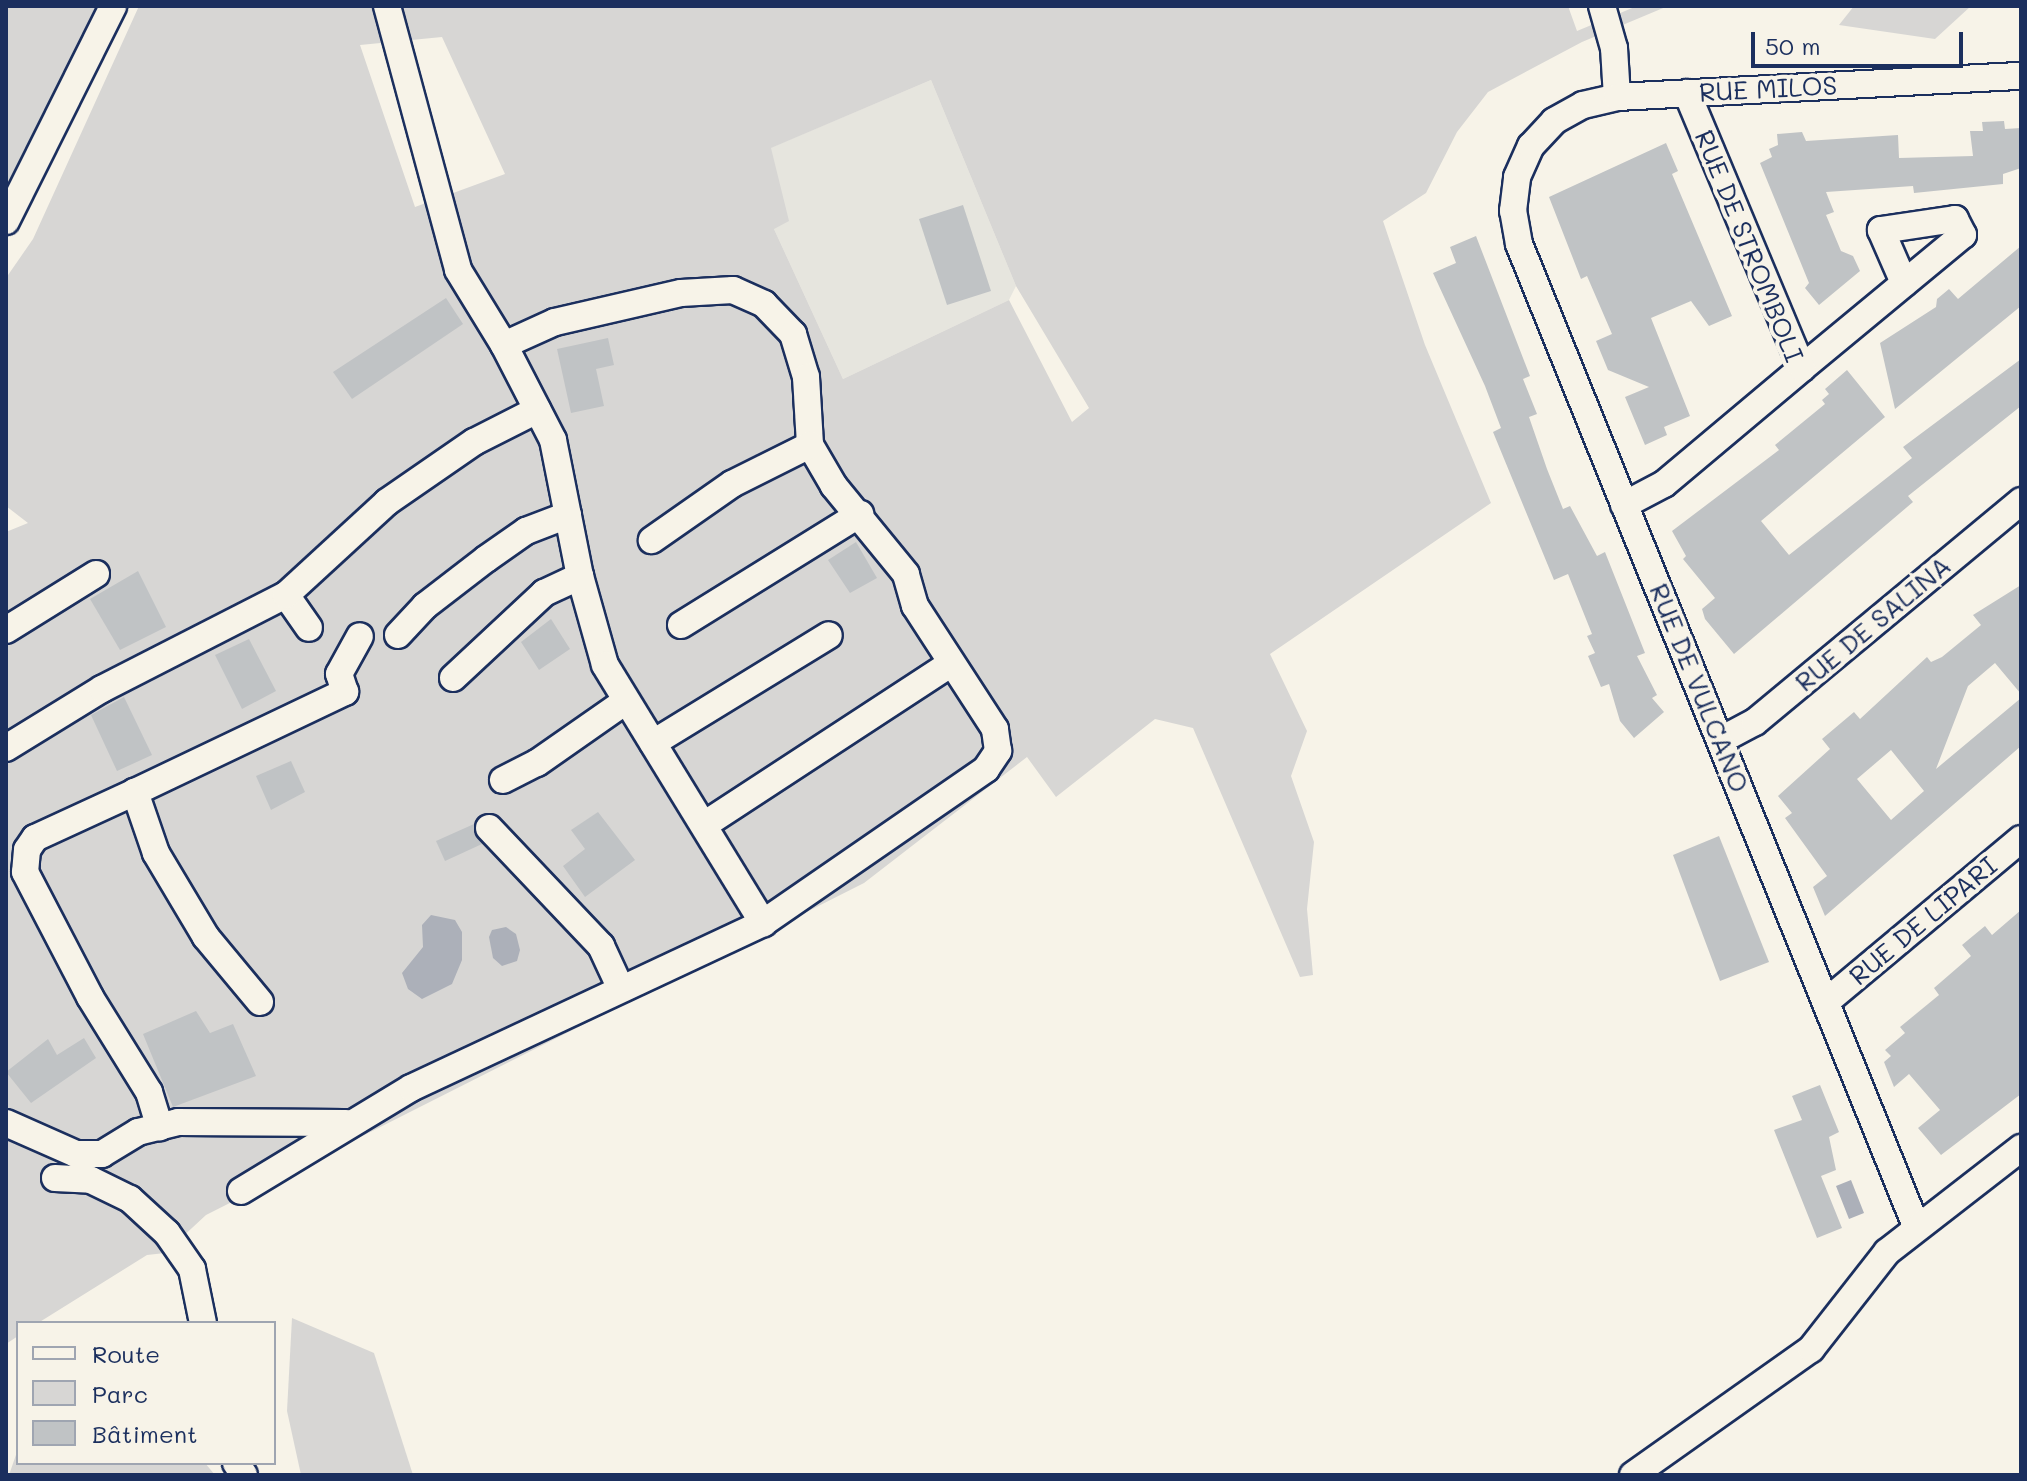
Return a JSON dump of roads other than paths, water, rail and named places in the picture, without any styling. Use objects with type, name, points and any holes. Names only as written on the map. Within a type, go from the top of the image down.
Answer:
[{"type":"street","points":[[6,221],[113,6]]},
{"type":"street","points":[[387,6],[458,270],[504,345],[553,440],[580,576],[605,665],[763,923]]},
{"type":"street","points":[[1602,6],[1614,48],[1617,97]]},
{"type":"street","name":"RUE MILOS","points":[[1531,146],[1564,116],[1617,97],[2021,76]]},
{"type":"street","name":"RUE DE STROMBOLI","points":[[1624,505],[1664,484],[1802,368],[1687,93]]},
{"type":"street","name":"RUE DE VULCANO","points":[[1531,146],[1517,177],[1513,211],[1519,244],[1916,1226]]},
{"type":"street","points":[[1802,368],[1904,283]]},
{"type":"street","points":[[241,1191],[346,1123],[763,923],[986,769],[998,751],[995,729],[915,606],[906,574],[834,486],[810,445],[806,377],[793,334],[764,304],[733,290],[681,293],[569,319],[504,345]]},
{"type":"street","points":[[6,748],[102,689],[286,595],[387,502],[474,442],[537,410]]},
{"type":"street","points":[[652,540],[732,484],[810,445]]},
{"type":"street","name":"RUE DE SALINA","points":[[1721,740],[1755,722],[2021,501]]},
{"type":"street","points":[[681,625],[860,514]]},
{"type":"street","points":[[398,635],[425,606],[486,559],[526,531],[568,515]]},
{"type":"street","points":[[6,630],[96,574]]},
{"type":"street","points":[[453,678],[544,593],[580,576]]},
{"type":"street","points":[[286,595],[309,628]]},
{"type":"street","points":[[653,743],[829,635]]},
{"type":"street","points":[[160,1127],[149,1092],[90,997],[25,872],[27,850],[35,838],[345,692],[339,674],[360,636]]},
{"type":"street","points":[[704,825],[950,664]]},
{"type":"street","points":[[503,780],[537,763],[626,701]]},
{"type":"street","points":[[135,792],[156,853],[206,937],[260,1002]]},
{"type":"street","points":[[489,828],[601,946],[621,989]]},
{"type":"street","name":"RUE DE LIPARI","points":[[1826,1002],[2021,839]]},
{"type":"street","points":[[6,1123],[76,1154],[102,1154],[138,1132],[225,1119],[346,1123]]},
{"type":"street","points":[[1633,1475],[1811,1349],[1887,1252],[1916,1226],[2021,1148]]},
{"type":"street","points":[[55,1178],[91,1180],[130,1199],[167,1233],[192,1269],[203,1321]]}]
